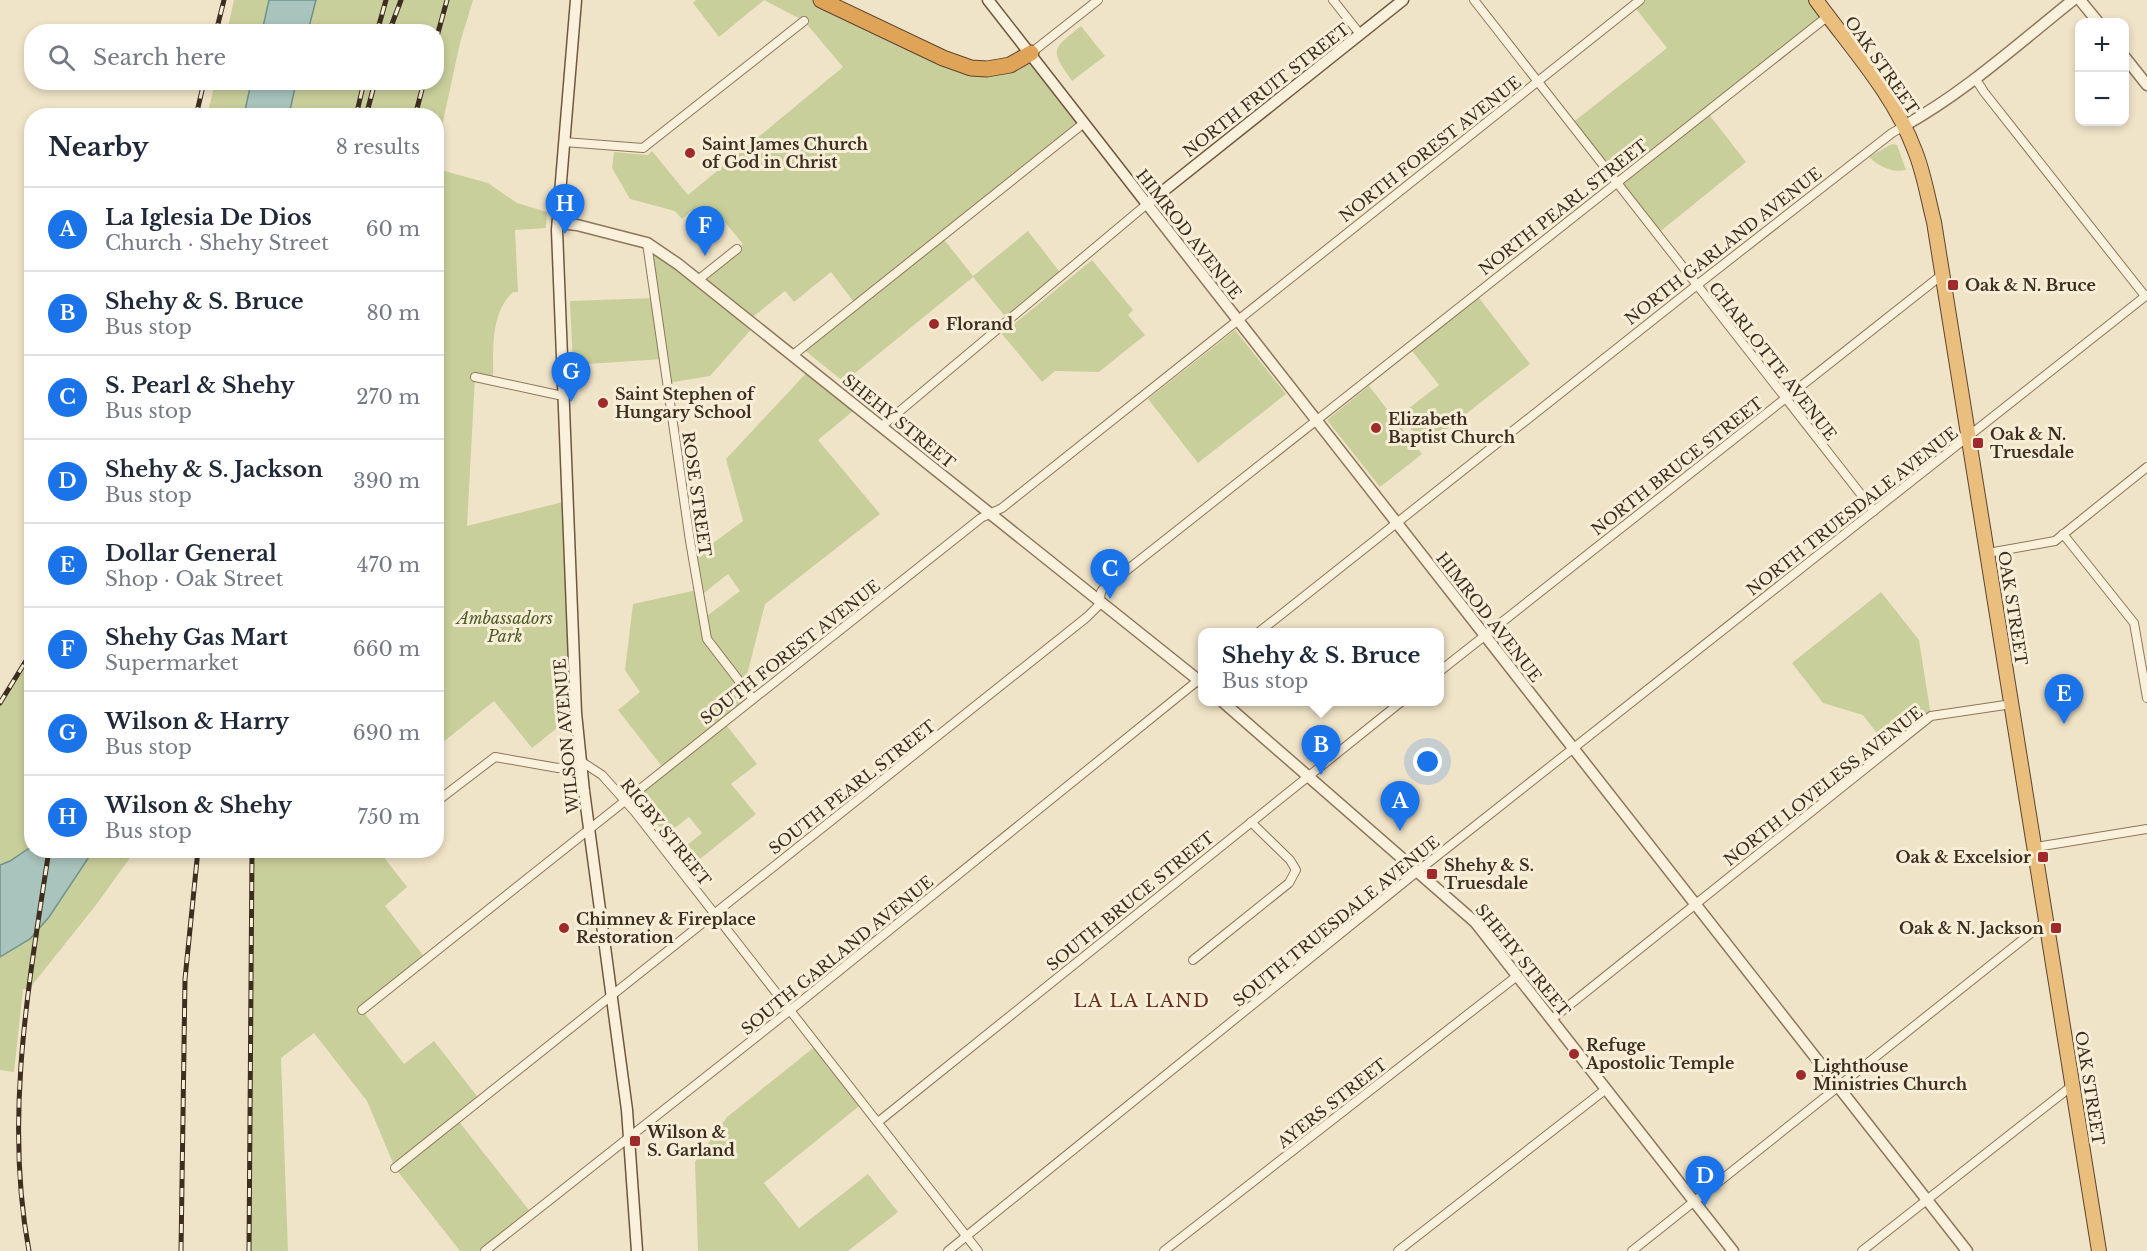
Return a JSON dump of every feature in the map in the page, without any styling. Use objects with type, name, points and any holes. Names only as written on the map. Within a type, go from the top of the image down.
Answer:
[{"type":"highway","points":[[821,0],[943,58],[971,68],[994,69],[1010,65],[1031,53]]},
{"type":"highway","name":"OAK STREET","points":[[1816,0],[1877,82],[1904,126],[1916,152],[1934,222],[2099,1251]]},
{"type":"street","name":"WILSON AVENUE","points":[[576,0],[558,223],[576,713],[630,1137],[637,1251]]},
{"type":"street","name":"HIMROD AVENUE","points":[[988,0],[1967,1251]]},
{"type":"street","points":[[1031,53],[1098,0]]},
{"type":"street","points":[[1334,0],[1360,34]]},
{"type":"street","name":"NORTH FRUIT STREET","points":[[1147,204],[1403,0]]},
{"type":"street","name":"CHARLOTTE AVENUE","points":[[1474,0],[1874,511]]},
{"type":"street","name":"NORTH FOREST AVENUE","points":[[1237,320],[1640,0]]},
{"type":"street","name":"NORTH GARLAND AVENUE","points":[[1397,523],[1892,134],[1935,108],[2073,0]]},
{"type":"street","points":[[2080,0],[2095,18]]},
{"type":"street","name":"NORTH PEARL STREET","points":[[1316,421],[1828,16]]},
{"type":"street","points":[[564,142],[643,148],[804,21]]},
{"type":"street","points":[[2129,62],[2147,85]]},
{"type":"street","points":[[1975,78],[2146,295]]},
{"type":"street","points":[[793,356],[1084,123]]},
{"type":"street","points":[[882,426],[1147,204]]},
{"type":"street","name":"SHEHY STREET","points":[[558,223],[577,225],[646,243],[698,280],[1198,678]]},
{"type":"street","name":"ROSE STREET","points":[[646,243],[707,639],[753,699]]},
{"type":"street","points":[[698,280],[737,249]]},
{"type":"street","name":"NORTH BRUCE STREET","points":[[1485,635],[1943,274]]},
{"type":"street","name":"NORTH TRUESDALE AVENUE","points":[[1574,748],[2146,295]]},
{"type":"street","name":"SOUTH FOREST AVENUE","points":[[362,1010],[984,516],[1000,510],[1237,320]]},
{"type":"street","points":[[475,377],[563,396]]},
{"type":"street","name":"SOUTH PEARL STREET","points":[[395,1168],[1097,609],[1103,589],[1316,421]]},
{"type":"street","points":[[1988,553],[2051,543],[2147,467]]},
{"type":"street","points":[[1264,628],[1397,523]]},
{"type":"street","points":[[2063,534],[2134,623],[2143,645],[2147,698]]},
{"type":"street","points":[[1444,668],[1485,635]]},
{"type":"street","name":"SOUTH GARLAND AVENUE","points":[[485,1251],[1198,682]]},
{"type":"street","name":"NORTH LOVELESS AVENUE","points":[[1552,1019],[1931,716],[2012,704]]},
{"type":"street","name":"SHEHY STREET","points":[[1228,706],[1475,922],[1733,1251]]},
{"type":"street","name":"SOUTH BRUCE STREET","points":[[878,1122],[1396,706]]},
{"type":"street","name":"SOUTH TRUESDALE AVENUE","points":[[948,1251],[1418,871],[1574,748]]},
{"type":"street","points":[[444,796],[492,758],[558,768],[582,762]]},
{"type":"street","name":"RIGBY STREET","points":[[582,762],[602,775],[625,801],[978,1251]]},
{"type":"street","points":[[1193,960],[1289,883],[1294,875],[1296,870],[1290,860],[1251,822]]},
{"type":"street","points":[[2036,847],[2147,829]]},
{"type":"street","points":[[1632,1251],[2047,920]]},
{"type":"street","name":"AYERS STREET","points":[[1164,1251],[1517,976]]},
{"type":"street","points":[[1862,1251],[2073,1085]]},
{"type":"street","points":[[1398,1251],[1606,1089]]},
{"type":"green space","points":[[234,0],[269,0],[264,24],[229,24]]},
{"type":"green space","points":[[316,0],[473,0],[460,43],[444,117],[444,108],[291,108],[295,90],[444,90],[444,24],[310,24]]},
{"type":"green space","points":[[696,0],[764,0],[719,37],[693,3]]},
{"type":"green space","points":[[764,0],[821,0],[971,68],[1031,53],[1084,123],[942,237],[973,276],[1028,231],[1062,275],[1008,320],[973,277],[844,382],[802,348],[856,305],[831,272],[794,302],[785,291],[749,320],[755,325],[710,376],[667,383],[663,359],[573,365],[570,301],[654,298],[647,243],[698,280],[743,244],[714,209],[710,212],[691,211],[682,219],[675,211],[630,199],[612,168],[614,152],[648,155],[652,151],[688,195],[843,67],[804,21]]},
{"type":"green space","points":[[1640,0],[1816,0],[1828,16],[1707,112],[1746,162],[1657,234],[1571,124],[1667,48],[1633,5]]},
{"type":"green space","points":[[1081,26],[1105,56],[1072,81],[1057,56],[1057,50],[1064,40]]},
{"type":"green space","points":[[213,90],[249,90],[246,108],[209,108]]},
{"type":"green space","points":[[1892,144],[1897,145],[1906,170],[1896,171],[1886,168],[1869,157]]},
{"type":"green space","name":"Ambassadors Park","points":[[444,171],[488,183],[517,203],[547,212],[546,228],[515,230],[518,292],[513,292],[505,301],[496,322],[493,381],[475,378],[467,526],[567,501],[576,713],[532,748],[494,701],[444,741]]},
{"type":"green space","points":[[1092,260],[1133,310],[1128,315],[1145,335],[1099,372],[1055,371],[1042,382],[1002,334]]},
{"type":"green space","points":[[1476,294],[1530,364],[1425,446],[1400,415],[1439,385],[1409,347]]},
{"type":"green space","points":[[1235,330],[1286,394],[1198,463],[1148,399]]},
{"type":"green space","points":[[810,369],[858,407],[818,440],[880,514],[765,604],[747,675],[739,681],[753,699],[724,722],[757,764],[731,784],[756,814],[690,867],[679,852],[702,833],[689,817],[666,835],[633,794],[664,769],[618,710],[640,692],[625,670],[633,604],[697,590],[693,558],[743,521],[726,459]],"holes":[[[728,574],[740,591],[703,619],[699,597]]]},
{"type":"green space","points":[[1369,386],[1422,454],[1380,487],[1327,420]]},
{"type":"green space","points":[[1881,592],[1919,640],[1931,716],[1889,749],[1863,715],[1823,703],[1792,663]]},
{"type":"green space","points":[[24,664],[24,851],[0,865],[0,703]]},
{"type":"green space","points":[[88,858],[130,858],[29,989],[23,989],[14,1072],[0,1070],[0,957],[30,939]]},
{"type":"green space","points":[[252,858],[384,858],[407,887],[385,906],[426,959],[362,1010],[404,1064],[434,1041],[480,1100],[457,1119],[532,1214],[485,1251],[460,1251],[395,1168],[367,1101],[314,1033],[281,1058],[288,1251],[249,1251]]},
{"type":"green space","points":[[817,1045],[863,1103],[764,1183],[799,1228],[868,1174],[898,1212],[848,1251],[698,1251],[695,1162],[727,1117]]},
{"type":"water","points":[[269,0],[316,0],[310,24],[264,24]]},
{"type":"water","points":[[249,90],[294,90],[291,108],[246,108]]},
{"type":"water","points":[[24,852],[24,858],[88,858],[49,917],[30,939],[0,957],[0,865]]},
{"type":"railway","points":[[218,24],[224,0]]},
{"type":"railway","points":[[379,24],[386,0]]},
{"type":"railway","points":[[392,24],[401,0]]},
{"type":"railway","points":[[440,24],[447,0]]},
{"type":"railway","points":[[198,108],[202,90]]},
{"type":"railway","points":[[358,108],[362,90]]},
{"type":"railway","points":[[368,108],[373,90]]},
{"type":"railway","points":[[417,108],[422,90]]},
{"type":"railway","points":[[0,703],[24,664]]},
{"type":"railway","points":[[29,1251],[22,1201],[19,1101],[27,1000],[48,858]]},
{"type":"railway","points":[[181,1251],[185,979],[197,858]]},
{"type":"railway","points":[[249,1251],[252,858]]},
{"type":"place","name":"Saint James Church of God in Christ","points":[[690,153]]},
{"type":"place","name":"Wilson & Shehy","points":[[565,234]]},
{"type":"place","name":"Shehy Gas Mart","points":[[705,256]]},
{"type":"place","name":"Oak & N. Bruce","points":[[1953,285]]},
{"type":"place","name":"Florand","points":[[934,324]]},
{"type":"place","name":"Wilson & Harry","points":[[571,402]]},
{"type":"place","name":"Saint Stephen of Hungary School","points":[[603,403]]},
{"type":"place","name":"Elizabeth Baptist Church","points":[[1376,428]]},
{"type":"place","name":"Oak & N. Truesdale","points":[[1978,443]]},
{"type":"place","name":"S. Pearl & Shehy","points":[[1110,599]]},
{"type":"place","name":"Dollar General","points":[[2064,724]]},
{"type":"place","name":"Shehy & S. Bruce","points":[[1321,775]]},
{"type":"place","name":"La Iglesia De Dios","points":[[1400,831]]},
{"type":"place","name":"Oak & Excelsior","points":[[2043,857]]},
{"type":"place","name":"Shehy & S. Truesdale","points":[[1432,874]]},
{"type":"place","name":"Chimney & Fireplace Restoration","points":[[564,928]]},
{"type":"place","name":"Oak & N. Jackson","points":[[2056,928]]},
{"type":"place","name":"Refuge Apostolic Temple","points":[[1574,1054]]},
{"type":"place","name":"Lighthouse Ministries Church","points":[[1801,1075]]},
{"type":"place","name":"Wilson & S. Garland","points":[[635,1141]]},
{"type":"place","name":"Shehy & S. Jackson","points":[[1705,1206]]},
{"type":"district","name":"LA LA LAND","points":[[1142,1001]]}]
